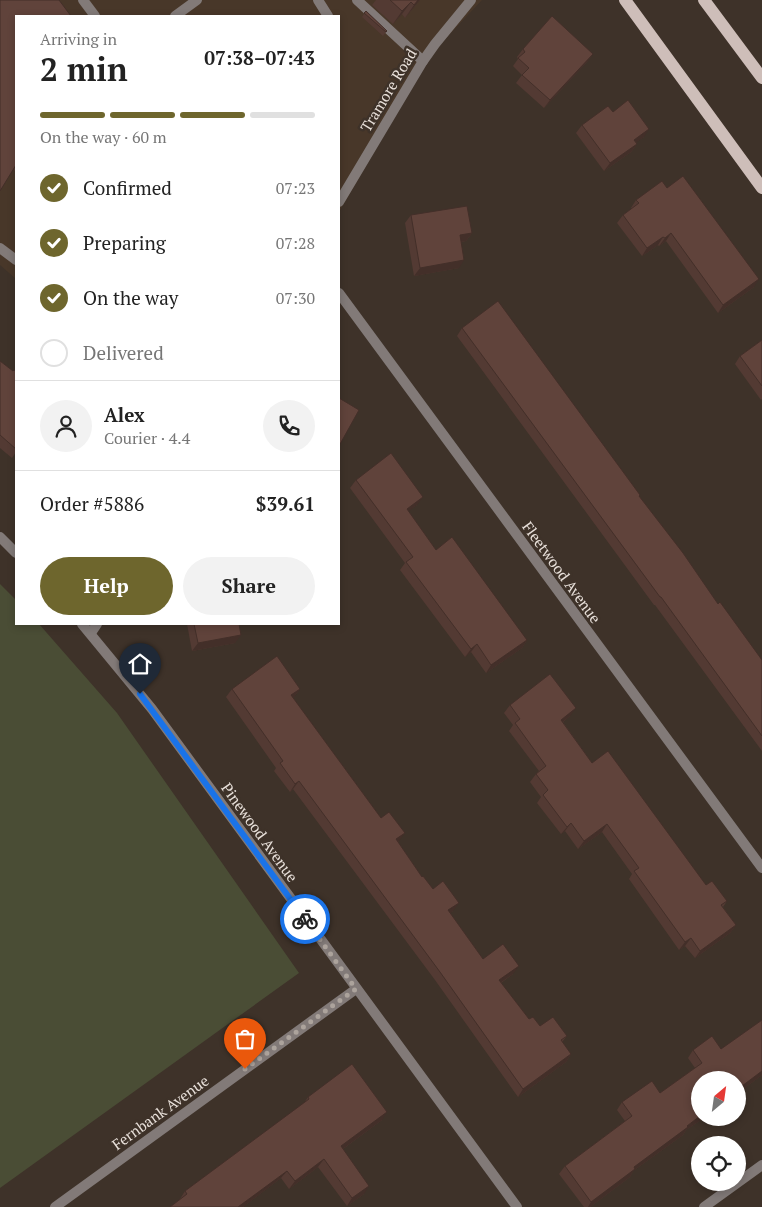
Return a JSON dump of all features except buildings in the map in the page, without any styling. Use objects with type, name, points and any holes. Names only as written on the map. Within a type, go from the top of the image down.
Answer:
[{"type":"main road","points":[[625,0],[762,188]]},
{"type":"main road","points":[[704,0],[762,78]]},
{"type":"street","points":[[83,0],[94,15]]},
{"type":"street","points":[[176,15],[197,0]]},
{"type":"street","points":[[318,0],[327,15]]},
{"type":"street","points":[[357,0],[424,61]]},
{"type":"street","name":"Tramore Road","points":[[340,200],[435,44],[471,0]]},
{"type":"street","points":[[0,248],[15,259]]},
{"type":"street","name":"Fleetwood Avenue","points":[[340,294],[762,868]]},
{"type":"street","points":[[0,537],[15,552]]},
{"type":"street","name":"Pinewood Avenue","points":[[83,625],[152,709],[517,1207]]},
{"type":"street","points":[[91,633],[96,625]]},
{"type":"street","name":"Fernbank Avenue","points":[[55,1207],[356,989]]},
{"type":"street","points":[[704,1207],[762,1165]]},
{"type":"shaded area","points":[[0,0],[482,0],[432,53],[340,210],[340,15],[15,15],[15,278],[0,265]]},
{"type":"green space","points":[[0,584],[15,599],[15,625],[40,625],[117,713],[299,973],[0,1188]]},
{"type":"way so far","points":[[245,1069],[356,989],[305,919]]},
{"type":"route","points":[[140,694],[305,919]]}]
